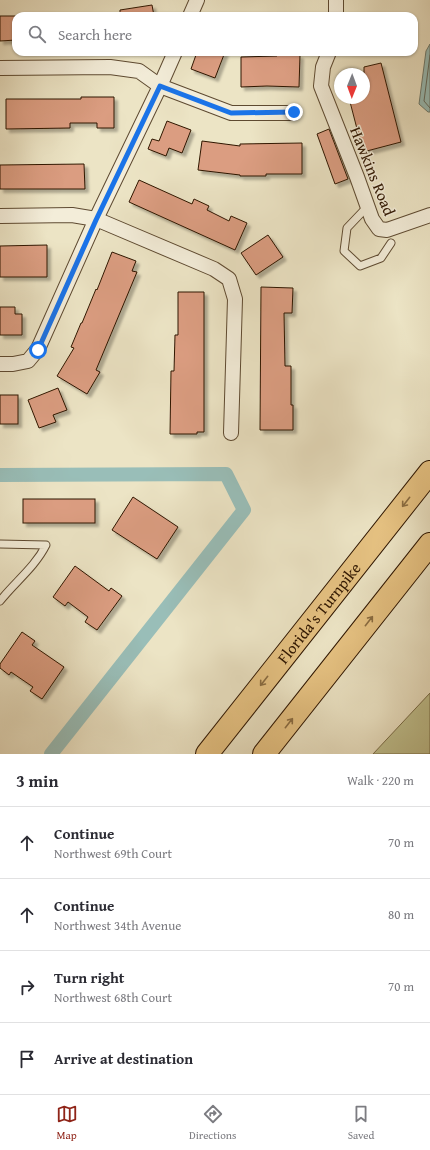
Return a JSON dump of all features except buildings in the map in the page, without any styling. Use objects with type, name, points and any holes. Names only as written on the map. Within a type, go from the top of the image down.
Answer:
[{"type":"highway","name":"Florida's Turnpike","points":[[207,754],[430,472]]},
{"type":"highway","points":[[264,754],[430,544]]},
{"type":"street","points":[[192,12],[197,0]]},
{"type":"street","points":[[336,0],[336,12]]},
{"type":"street","points":[[0,364],[14,364],[28,361],[38,350],[96,220],[173,56]]},
{"type":"street","name":"Hawkins Road","points":[[327,56],[323,67],[321,86],[372,219],[379,229],[387,230],[430,215]]},
{"type":"street","points":[[0,68],[110,67],[139,71],[160,86],[231,113],[294,112]]},
{"type":"street","points":[[0,216],[72,215],[96,220],[214,268],[229,280],[235,299],[231,433]]},
{"type":"lane","points":[[367,207],[347,228],[344,251],[360,266],[381,258],[391,243]]},
{"type":"lane","points":[[0,544],[46,545],[39,558],[8,590],[0,601]]},
{"type":"green space","points":[[430,693],[430,754],[373,754]]},
{"type":"water","points":[[430,44],[430,112],[428,112],[419,104],[426,51]]},
{"type":"waterway","points":[[0,475],[226,474],[244,510],[51,754]]},
{"type":"route","points":[[38,350],[96,220],[160,86],[231,113],[294,112]]}]
